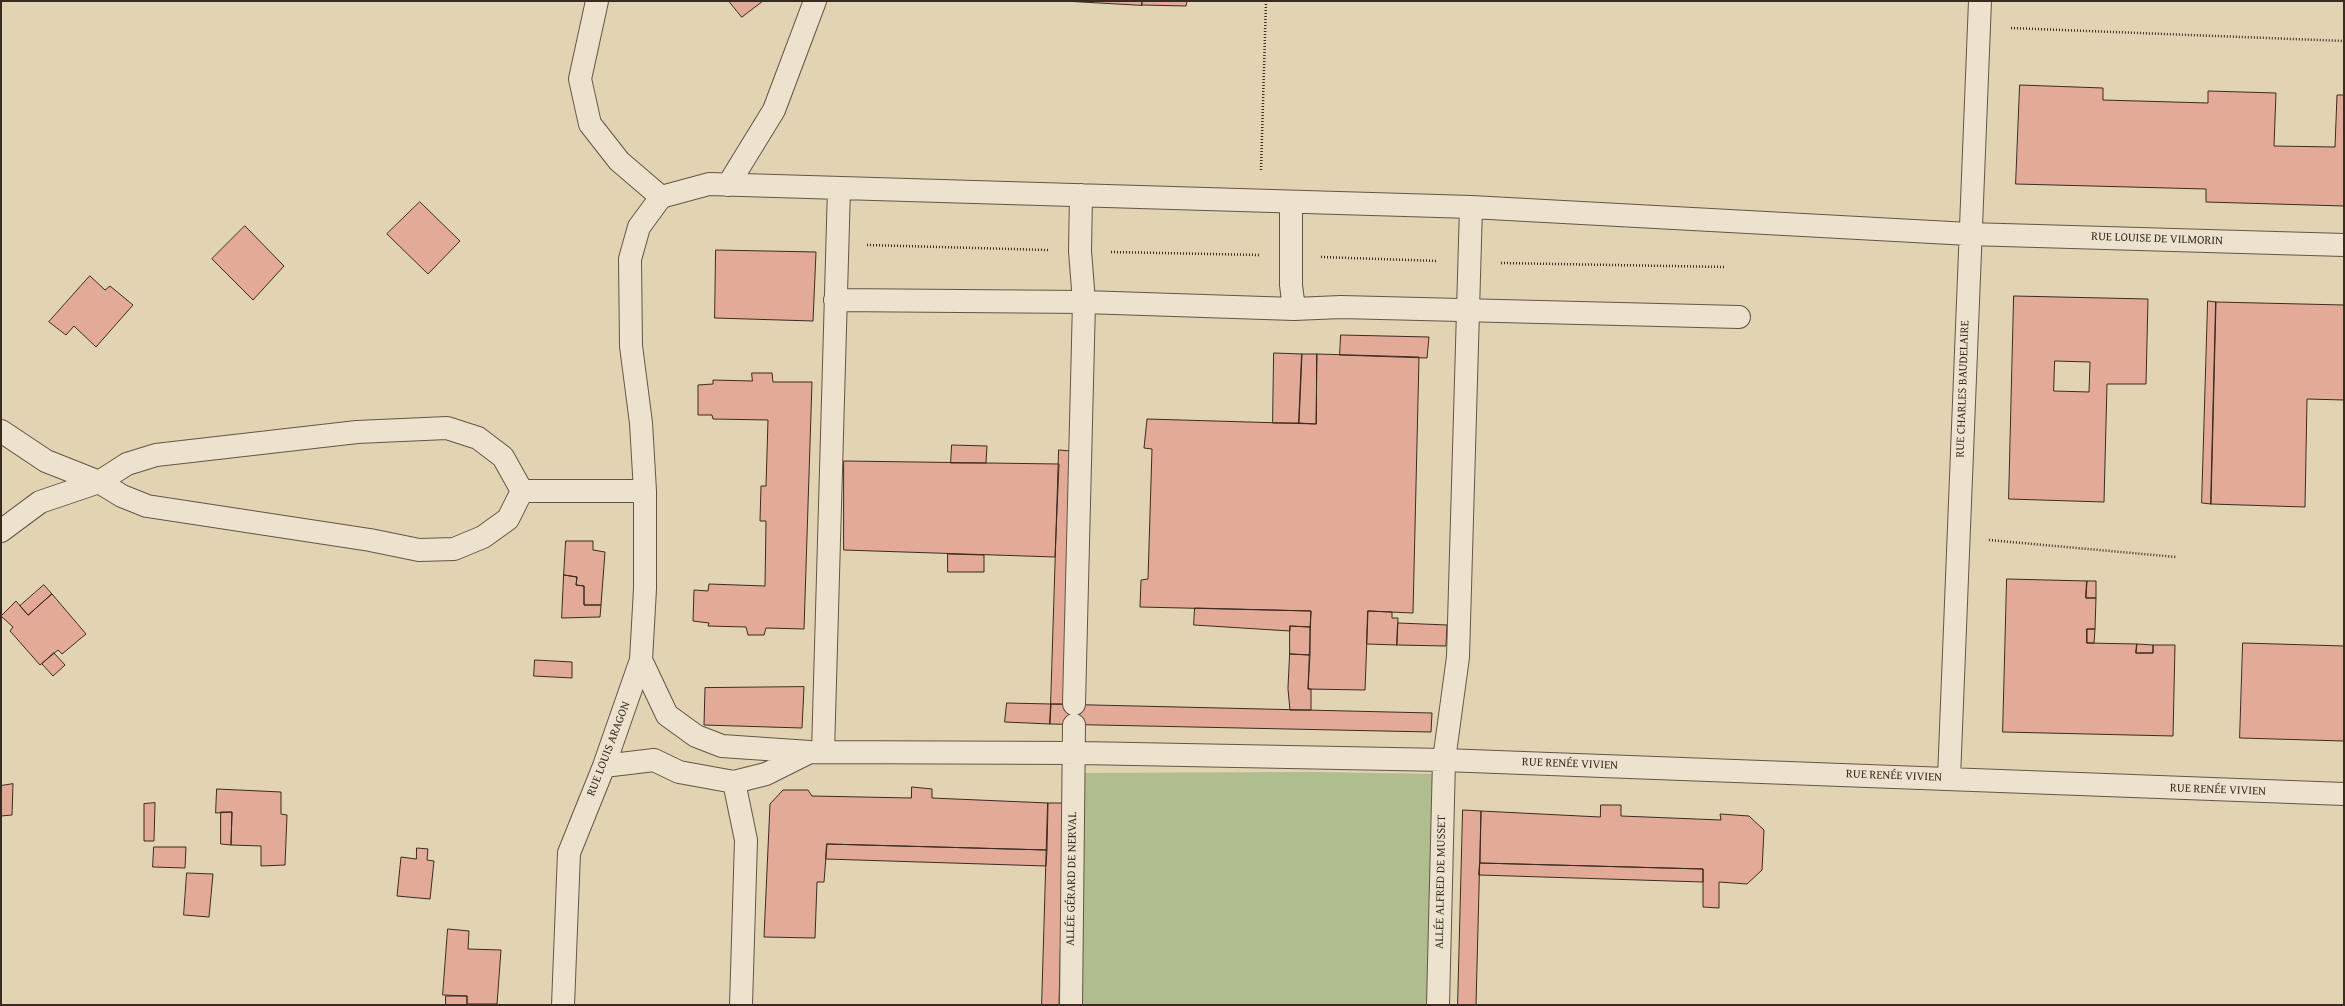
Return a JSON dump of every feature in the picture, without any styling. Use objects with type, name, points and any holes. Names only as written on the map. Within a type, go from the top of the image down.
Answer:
[{"type":"street","points":[[597,1],[580,79],[590,124],[619,162],[660,197]]},
{"type":"street","points":[[728,185],[774,110],[815,1]]},
{"type":"street","name":"RUE CHARLES BAUDELAIRE","points":[[1950,778],[1969,234],[1980,27],[1980,1]]},
{"type":"street","name":"RUE LOUISE DE VILMORIN","points":[[660,197],[709,184],[1471,208],[1969,234],[2344,245]]},
{"type":"street","points":[[604,766],[654,760],[679,772],[734,782],[766,774],[817,752],[840,188]]},
{"type":"street","name":"ALLÉE GÉRARD DE NERVAL","points":[[1071,1005],[1073,753],[1084,302],[1080,251],[1081,196]]},
{"type":"street","name":"RUE LOUIS ARAGON","points":[[563,1005],[569,853],[604,766],[641,660],[645,589],[646,491],[641,423],[631,346],[630,259],[639,227],[660,197]]},
{"type":"street","points":[[1291,202],[1291,285],[1294,309]]},
{"type":"street","name":"ALLÉE ALFRED DE MUSSET","points":[[1438,1005],[1444,760],[1458,657],[1471,208]]},
{"type":"street","points":[[835,300],[1084,302],[1294,309],[1341,307],[1739,317]]},
{"type":"street","points":[[1,531],[40,502],[100,482],[127,464],[156,456],[357,432],[447,428],[478,438],[502,457],[522,491]]},
{"type":"street","points":[[1,431],[46,461],[100,482],[122,496],[147,506],[370,540],[418,550],[454,549],[483,536],[508,519],[522,491]]},
{"type":"street","points":[[522,491],[646,491]]},
{"type":"street","name":"RUE RENÉE VIVIEN","points":[[641,660],[667,715],[696,736],[722,746],[817,752],[1073,753],[1444,760],[1950,778],[2067,785],[2344,794]]},
{"type":"street","points":[[734,782],[746,840],[740,1005]]},
{"type":"path","points":[[1260,201],[1266,1]]},
{"type":"path","points":[[1980,27],[2344,42]]},
{"type":"path","points":[[1958,537],[2176,557]]},
{"type":"green space","points":[[1312,772],[1437,774],[1430,1005],[1079,1005],[1080,773]]},
{"type":"building","points":[[729,1],[763,1],[742,17]]},
{"type":"building","points":[[1064,1],[1142,1],[1142,5]]},
{"type":"building","points":[[1142,1],[1187,1],[1186,6],[1142,5]]},
{"type":"building","points":[[2020,85],[2103,88],[2103,100],[2208,103],[2208,91],[2276,93],[2274,146],[2335,147],[2337,95],[2344,95],[2344,206],[2206,202],[2206,189],[2016,184]]},
{"type":"building","points":[[420,202],[460,241],[428,274],[387,234]]},
{"type":"building","points":[[245,226],[284,266],[253,300],[212,259]]},
{"type":"building","points":[[716,250],[816,252],[813,321],[715,318]]},
{"type":"building","points":[[90,276],[105,290],[110,286],[133,305],[96,347],[74,326],[66,335],[49,322]]},
{"type":"building","points":[[2014,296],[2148,299],[2146,384],[2107,384],[2104,502],[2009,499]],"holes":[[[2055,361],[2090,362],[2089,392],[2054,391]]]},
{"type":"building","points":[[2208,301],[2216,302],[2211,504],[2202,503]]},
{"type":"building","points":[[2216,302],[2344,305],[2344,400],[2307,399],[2305,507],[2211,504]]},
{"type":"building","points":[[1341,335],[1429,337],[1427,358],[1340,355]]},
{"type":"building","points":[[1274,353],[1302,354],[1299,423],[1273,423]]},
{"type":"building","points":[[1302,354],[1317,354],[1316,424],[1299,423]]},
{"type":"building","points":[[1317,354],[1419,357],[1413,613],[1368,611],[1365,690],[1308,689],[1311,611],[1140,607],[1141,580],[1148,579],[1152,449],[1144,448],[1147,419],[1316,424]]},
{"type":"building","points":[[752,373],[772,373],[773,382],[812,382],[804,629],[766,628],[764,635],[748,635],[746,627],[708,626],[709,623],[693,621],[694,590],[708,591],[709,584],[765,586],[766,521],[760,521],[761,486],[766,486],[768,420],[713,419],[712,415],[698,415],[698,385],[713,384],[713,380],[752,381]]},
{"type":"building","points":[[952,445],[987,446],[986,463],[951,463]]},
{"type":"building","points":[[1059,450],[1071,451],[1064,704],[1051,704]]},
{"type":"building","points":[[844,461],[1059,464],[1055,557],[844,550]]},
{"type":"building","points":[[566,541],[593,541],[593,550],[605,552],[601,605],[584,605],[584,586],[576,585],[577,577],[564,575]]},
{"type":"building","points":[[948,554],[984,555],[984,572],[948,572]]},
{"type":"building","points":[[564,575],[577,577],[576,585],[584,586],[584,605],[601,605],[600,617],[562,618]]},
{"type":"building","points":[[2007,579],[2087,581],[2086,598],[2096,598],[2095,629],[2087,629],[2087,643],[2137,644],[2136,653],[2153,653],[2153,645],[2175,645],[2173,736],[2003,732]]},
{"type":"building","points":[[2087,581],[2096,581],[2096,598],[2086,598]]},
{"type":"building","points":[[44,585],[52,594],[28,615],[20,606]]},
{"type":"building","points":[[52,594],[86,634],[62,654],[58,650],[40,665],[10,631],[13,627],[1,616],[16,601],[28,615]]},
{"type":"building","points":[[1195,608],[1311,611],[1310,627],[1290,626],[1290,631],[1194,625]]},
{"type":"building","points":[[1368,611],[1392,612],[1392,618],[1398,618],[1397,645],[1367,644]]},
{"type":"building","points":[[1398,623],[1447,625],[1446,646],[1397,645]]},
{"type":"building","points":[[1290,626],[1310,627],[1310,655],[1290,654]]},
{"type":"building","points":[[2087,629],[2095,629],[2094,643],[2087,643]]},
{"type":"building","points":[[2243,643],[2344,646],[2344,741],[2240,738]]},
{"type":"building","points":[[2137,644],[2153,645],[2153,653],[2136,653]]},
{"type":"building","points":[[54,653],[65,665],[53,676],[42,664]]},
{"type":"building","points":[[1290,654],[1310,655],[1308,689],[1311,689],[1311,710],[1290,710],[1288,689]]},
{"type":"building","points":[[535,660],[572,662],[572,678],[534,676]]},
{"type":"building","points":[[804,687],[802,728],[704,725],[705,688]]},
{"type":"building","points":[[1007,703],[1051,704],[1050,724],[1005,722]]},
{"type":"building","points":[[1051,704],[1432,713],[1431,732],[1050,724]]},
{"type":"building","points":[[13,784],[12,815],[1,816],[1,786]]},
{"type":"building","points":[[912,787],[932,789],[932,798],[1048,803],[1047,850],[827,844],[824,882],[817,882],[815,938],[764,937],[770,804],[783,790],[808,790],[812,796],[911,798]]},
{"type":"building","points":[[217,789],[281,792],[281,814],[287,815],[285,865],[261,866],[261,846],[231,845],[232,812],[216,813]]},
{"type":"building","points":[[155,803],[154,841],[144,841],[144,804]]},
{"type":"building","points":[[1048,803],[1064,803],[1059,1005],[1042,1005]]},
{"type":"building","points":[[1601,805],[1621,805],[1621,816],[1721,820],[1720,814],[1749,816],[1764,830],[1762,870],[1747,884],[1719,882],[1719,908],[1703,907],[1703,869],[1480,863],[1481,811],[1600,817]]},
{"type":"building","points":[[1463,810],[1481,811],[1476,1005],[1458,1005]]},
{"type":"building","points":[[221,812],[232,812],[231,845],[221,844]]},
{"type":"building","points":[[827,844],[1047,850],[1046,866],[826,859]]},
{"type":"building","points":[[154,847],[186,847],[185,868],[153,867]]},
{"type":"building","points":[[417,848],[428,849],[427,860],[434,861],[430,899],[397,896],[401,857],[416,859]]},
{"type":"building","points":[[1480,863],[1703,869],[1703,882],[1479,875]]},
{"type":"building","points":[[187,873],[213,874],[209,917],[184,915]]},
{"type":"building","points":[[448,929],[469,931],[468,949],[501,950],[497,1004],[467,1004],[467,996],[443,995]]},
{"type":"building","points":[[446,996],[467,996],[467,1005],[446,1005]]}]
